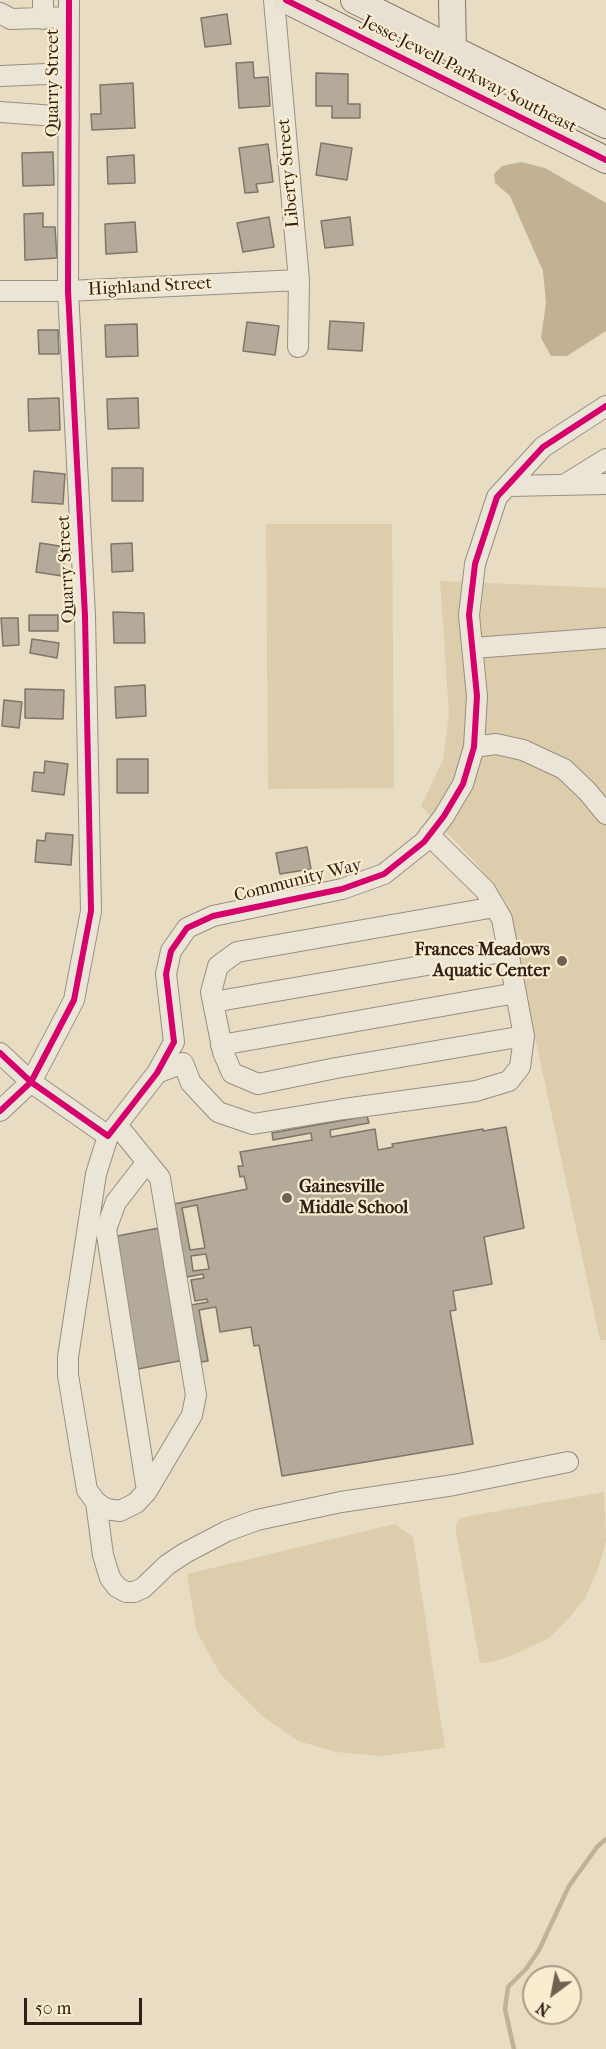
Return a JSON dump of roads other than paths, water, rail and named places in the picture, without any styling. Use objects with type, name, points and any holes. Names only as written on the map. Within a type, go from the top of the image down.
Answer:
[{"type":"main road","name":"Jesse Jewell Parkway Southeast","points":[[286,0],[606,160]]},
{"type":"main road","name":"Jesse Jewell Parkway Southeast","points":[[354,0],[606,125]]},
{"type":"main road","points":[[452,0],[453,50]]},
{"type":"street","name":"Liberty Street","points":[[274,0],[299,280],[298,347]]},
{"type":"street","points":[[0,13],[11,19],[43,10],[69,8]]},
{"type":"street","name":"Quarry Street","points":[[0,1111],[31,1082],[74,1000],[91,911],[85,616],[68,291],[69,8]]},
{"type":"street","points":[[0,76],[69,73]]},
{"type":"street","points":[[0,112],[69,117]]},
{"type":"street","name":"Highland Street","points":[[0,291],[68,291],[299,280]]},
{"type":"street","name":"Community Way","points":[[112,1131],[158,1073],[174,1042],[166,974],[171,951],[188,928],[213,916],[342,889],[384,874],[424,842],[444,816],[463,784],[474,747],[477,696],[469,615],[475,564],[497,497],[543,447],[606,406]]},
{"type":"street","points":[[564,485],[606,459]]},
{"type":"street","points":[[508,486],[606,484]]},
{"type":"street","points":[[473,648],[606,638]]},
{"type":"street","points":[[474,747],[496,744],[522,750],[564,769],[587,791],[606,814]]},
{"type":"street","points":[[158,1073],[183,1063],[191,1083],[218,1112],[253,1125],[344,1108],[477,1091],[509,1081],[520,1067],[524,1036],[502,919],[485,890],[429,835]]},
{"type":"street","points":[[495,907],[237,952],[218,966],[211,992],[221,1045],[232,1073],[258,1084],[336,1068],[524,1036]]},
{"type":"street","points":[[213,1002],[508,951]]},
{"type":"street","points":[[221,1045],[516,993]]},
{"type":"street","points":[[0,1053],[31,1082],[112,1131],[147,1162],[160,1179],[196,1395],[192,1415],[147,1491],[136,1503],[120,1511],[106,1509],[96,1502],[87,1490],[68,1375],[68,1357],[96,1174],[112,1131]]},
{"type":"street","points":[[147,1162],[116,1202],[106,1229],[147,1491]]},
{"type":"street","points":[[96,1502],[103,1555],[110,1578],[117,1587],[126,1592],[134,1592],[143,1588],[167,1565],[184,1553],[227,1531],[257,1520],[341,1502],[454,1485],[568,1462]]},
{"type":"waterway","points":[[514,2049],[505,2009],[508,1987],[526,1969],[539,1950],[569,1886],[597,1847],[606,1839]]},
{"type":"place","name":"Frances Meadows Aquatic Center","points":[[562,961]]},
{"type":"place","name":"Gainesville Middle School","points":[[287,1198]]}]
